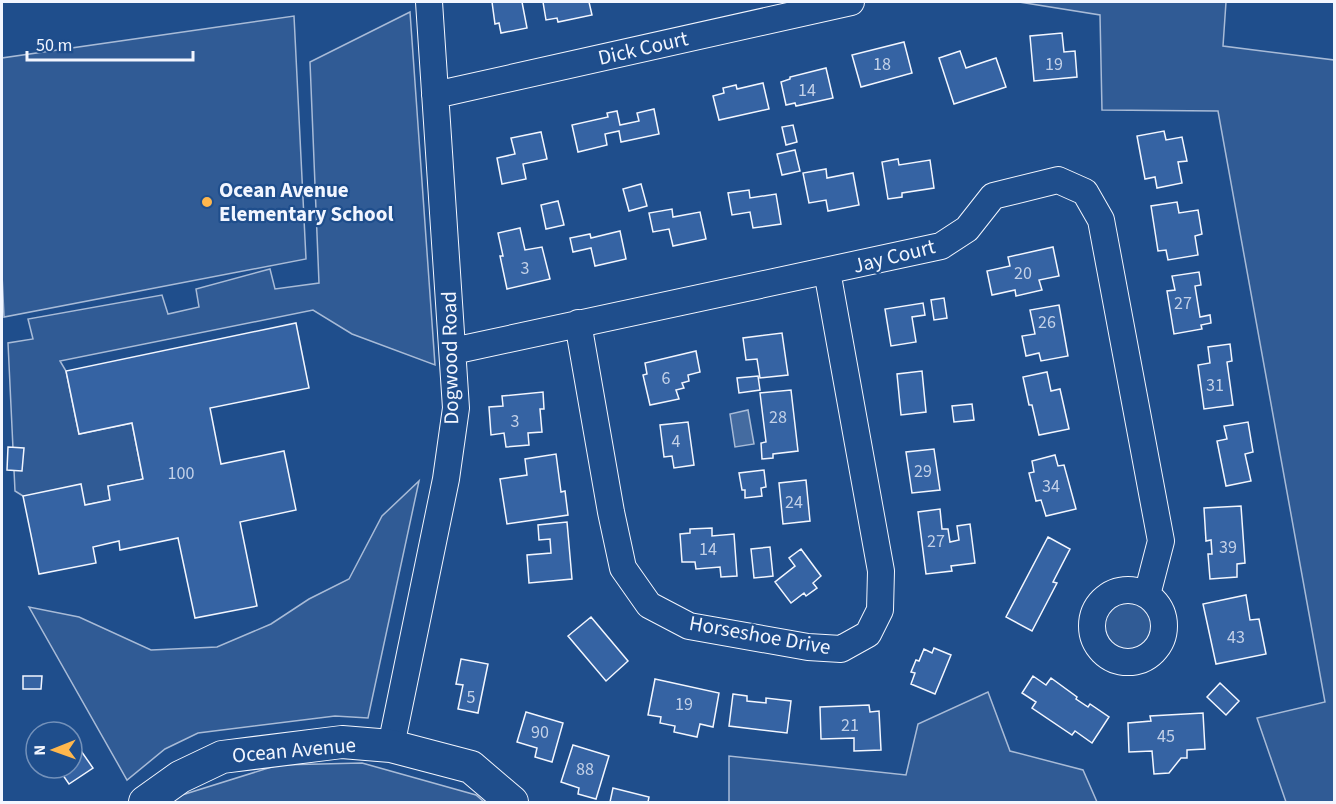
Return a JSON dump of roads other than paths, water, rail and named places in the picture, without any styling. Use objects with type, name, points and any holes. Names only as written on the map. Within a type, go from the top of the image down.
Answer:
[{"type":"main road","name":"Ocean Avenue","points":[[145,802],[180,777],[222,757],[342,742],[391,746],[471,766],[512,802]]},
{"type":"street","name":"Dogwood Road","points":[[391,746],[446,479],[456,408],[429,2]]},
{"type":"street","name":"Dick Court","points":[[435,95],[851,2]]},
{"type":"street","name":"Jay Court","points":[[453,351],[941,246],[967,229],[993,196],[1058,180],[1085,192],[1101,220],[1160,530],[1161,541],[1147,595]]},
{"type":"street","name":"Horseshoe Drive","points":[[578,323],[623,568],[649,605],[689,626],[808,647],[841,649],[868,634],[880,610],[880,571],[827,272]]},
{"type":"place","name":"Ocean Avenue Elementary School","points":[[207,202]]}]
